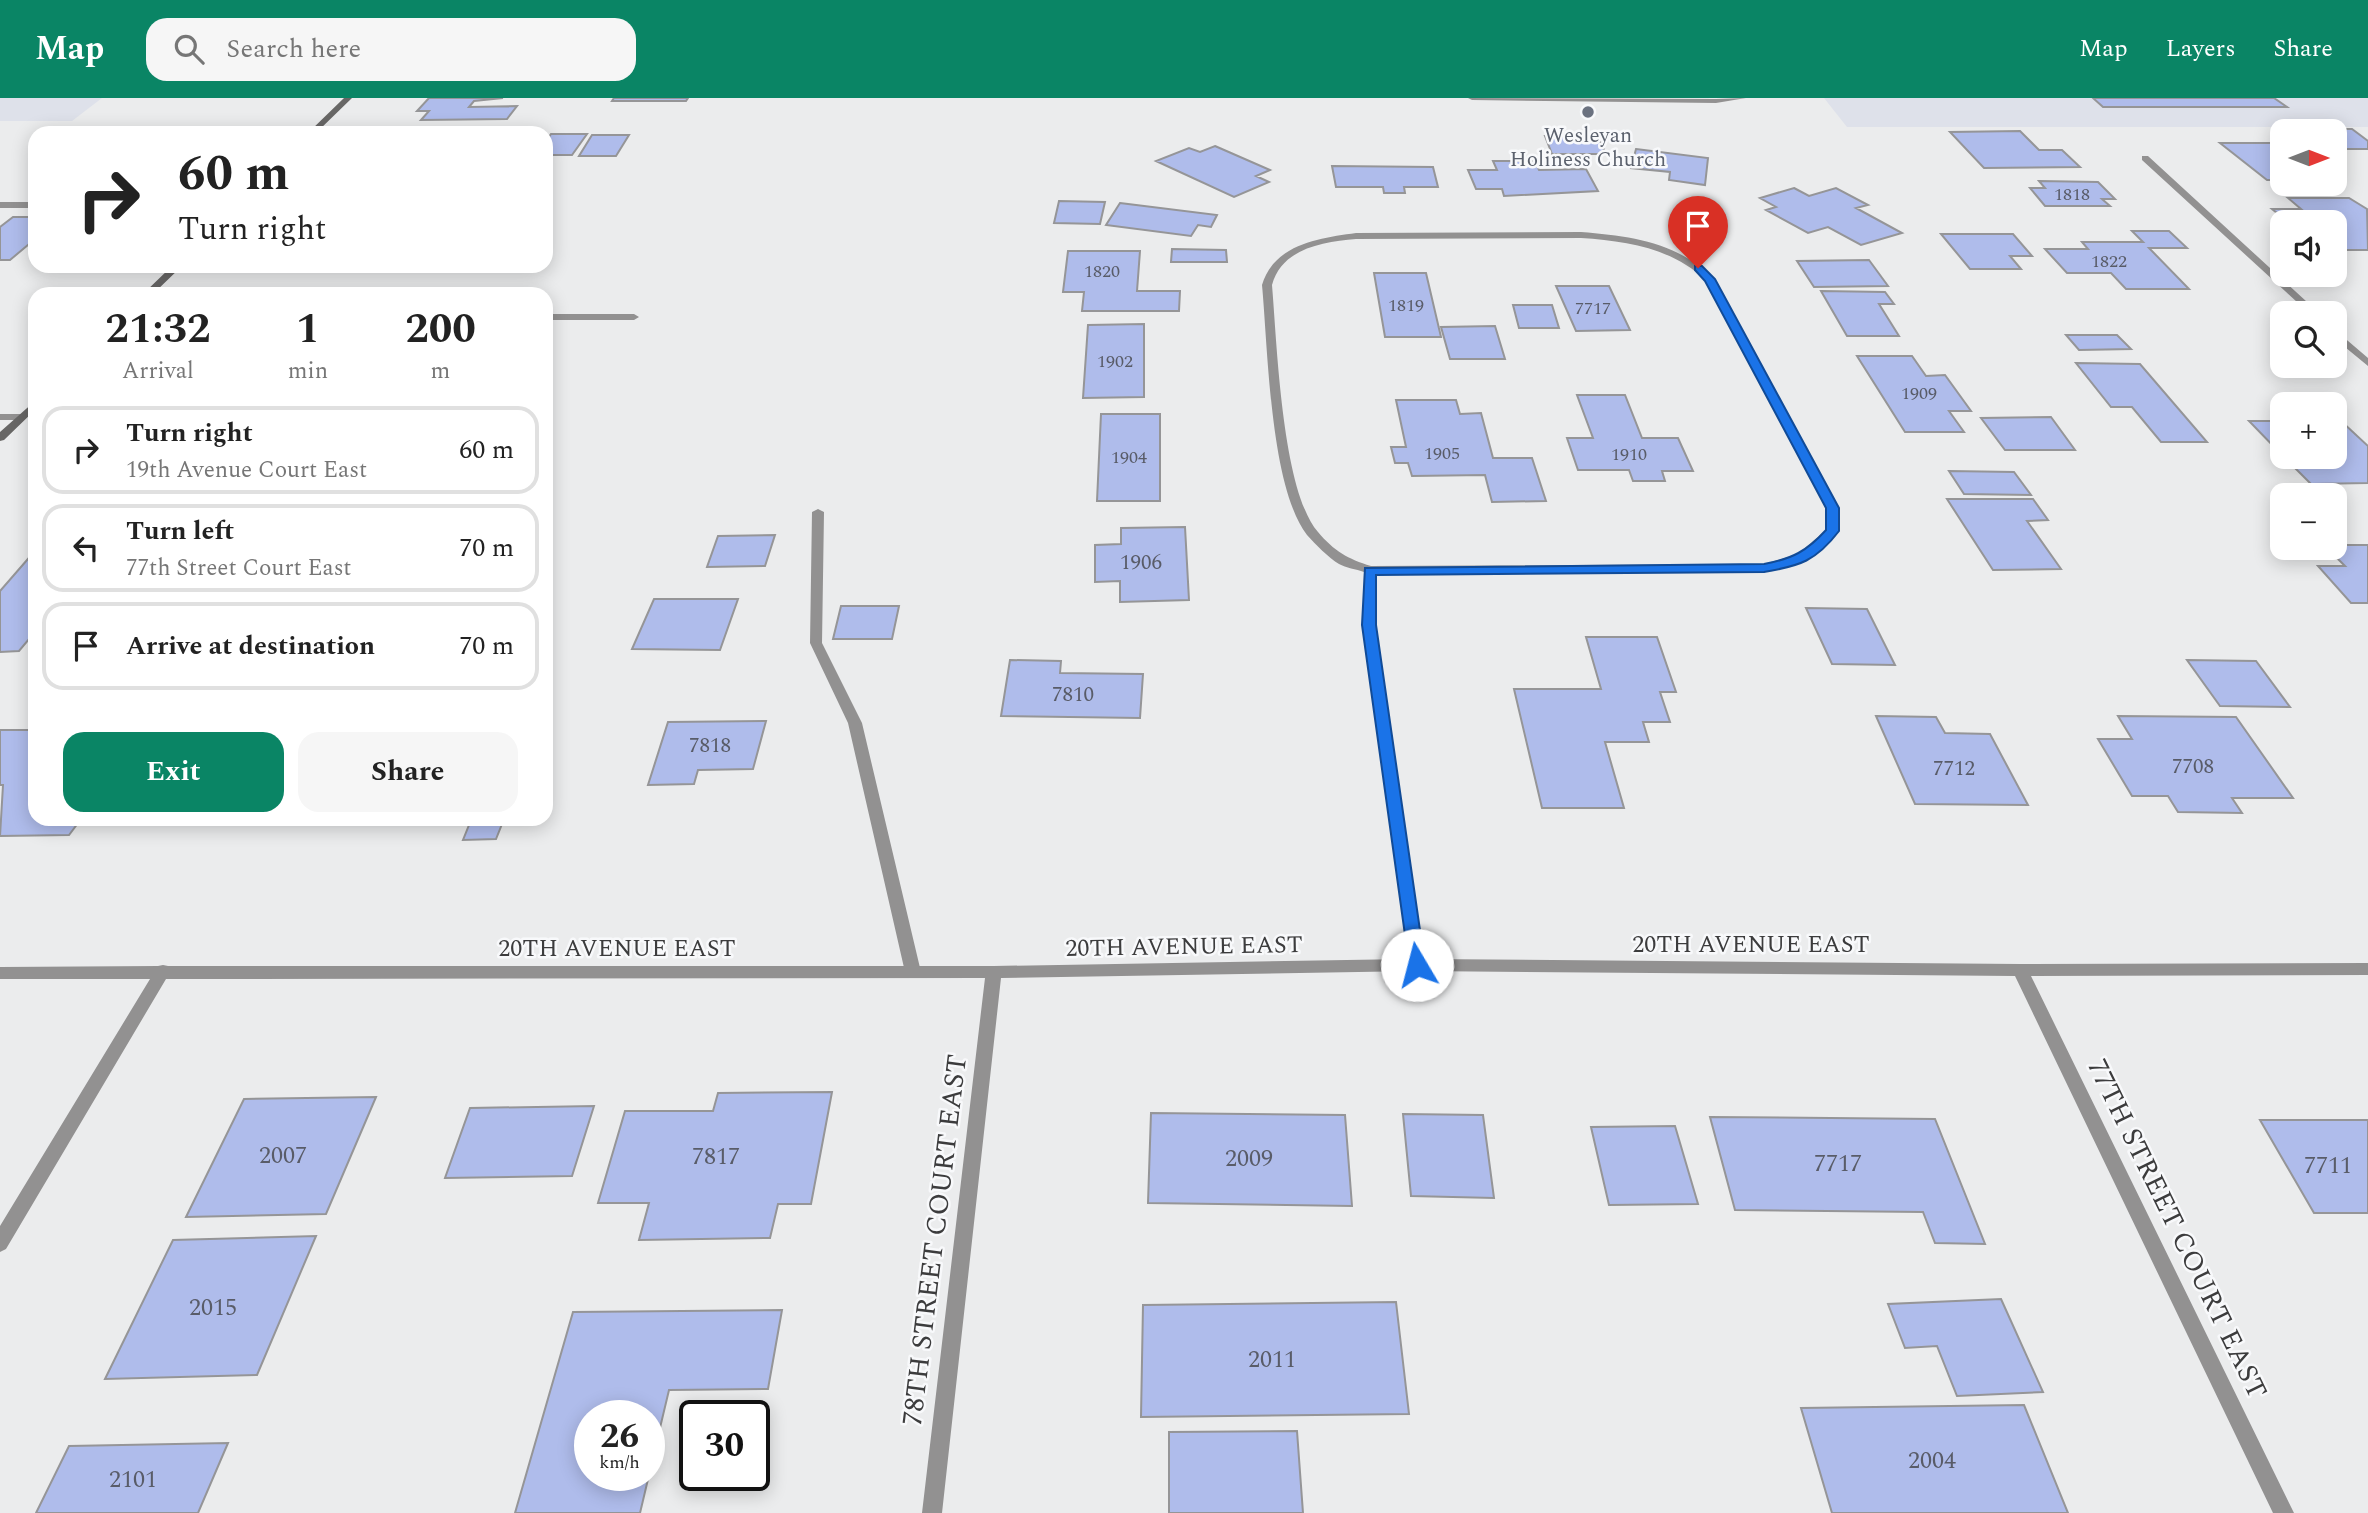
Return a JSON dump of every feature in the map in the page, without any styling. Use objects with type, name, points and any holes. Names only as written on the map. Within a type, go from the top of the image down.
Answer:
[{"type":"street","points":[[319,126],[348,98]]},
{"type":"street","points":[[1472,98],[1716,101],[1742,98]]},
{"type":"street","points":[[2145,158],[2301,301]]},
{"type":"street","points":[[0,205],[28,205]]},
{"type":"street","points":[[1581,235],[1643,242],[1677,256],[1710,279],[1832,508],[1832,531],[1812,554],[1791,563],[1764,568],[1370,570],[1342,561],[1312,533],[1293,495],[1279,410],[1267,308],[1267,285],[1276,267],[1289,253],[1309,243],[1356,236],[1581,235]]},
{"type":"street","points":[[155,287],[170,273]]},
{"type":"street","points":[[553,317],[634,317]]},
{"type":"street","points":[[2347,344],[2368,363]]},
{"type":"street","points":[[0,438],[28,410]]},
{"type":"street","points":[[0,417],[21,417]]},
{"type":"street","points":[[818,512],[816,643],[855,723],[913,972]]},
{"type":"street","points":[[1370,570],[1369,625],[1417,965]]},
{"type":"street","name":"20TH AVENUE EAST","points":[[0,973],[994,972],[1417,965],[2020,970],[2368,969]]},
{"type":"street","name":"77TH STREET COURT EAST","points":[[2020,970],[2284,1513]]},
{"type":"street","points":[[0,1243],[163,971]]},
{"type":"street","name":"78TH STREET COURT EAST","points":[[932,1513],[994,972]]},
{"type":"shaded area","points":[[0,98],[102,98],[72,121],[0,121]]},
{"type":"shaded area","points":[[1824,98],[2368,98],[2368,127],[2347,127],[2347,119],[2270,119],[2270,127],[1847,127]]},
{"type":"building","points":[[429,98],[503,98],[474,101],[469,107],[517,106],[507,119],[421,120],[429,111],[417,111]]},
{"type":"building","points":[[614,98],[688,98],[686,101],[612,101]]},
{"type":"building","points":[[2093,98],[2274,98],[2287,107],[2103,107]]},
{"type":"building","points":[[2347,129],[2352,129],[2368,141],[2368,149],[2347,149]]},
{"type":"building","points":[[2020,131],[2039,150],[2062,150],[2080,167],[1984,168],[1950,132]]},
{"type":"building","points":[[553,134],[587,134],[572,155],[553,155]]},
{"type":"building","points":[[592,135],[629,135],[616,156],[579,156]]},
{"type":"building","points":[[1545,136],[1598,137],[1606,154],[1552,154]]},
{"type":"building","points":[[2220,143],[2270,143],[2270,180]]},
{"type":"building","points":[[1215,146],[1270,170],[1256,176],[1269,182],[1234,197],[1156,161],[1189,148],[1200,152]]},
{"type":"building","points":[[1636,149],[1708,158],[1705,185],[1669,180],[1670,172],[1631,168]]},
{"type":"building","points":[[1493,161],[1535,161],[1539,170],[1586,169],[1598,191],[1504,196],[1502,189],[1476,189],[1468,170],[1497,170]]},
{"type":"building","points":[[1332,166],[1433,167],[1438,187],[1404,187],[1405,193],[1384,193],[1383,187],[1336,187]]},
{"type":"building","points":[[2039,181],[2098,182],[2115,199],[2102,199],[2110,206],[2045,206],[2030,188],[2045,188]]},
{"type":"building","points":[[1794,188],[1809,196],[1836,188],[1868,205],[1856,208],[1902,233],[1861,245],[1828,227],[1808,233],[1766,210],[1776,207],[1760,198]]},
{"type":"building","points":[[2288,198],[2349,198],[2367,209],[2368,250],[2347,250],[2347,210],[2272,209],[2301,209]]},
{"type":"building","points":[[1059,201],[1105,202],[1100,224],[1054,223]]},
{"type":"building","points":[[1120,203],[1217,215],[1211,227],[1198,225],[1191,236],[1106,225]]},
{"type":"building","points":[[13,217],[28,217],[28,245],[10,260],[0,260],[0,227]]},
{"type":"building","points":[[2132,231],[2169,231],[2187,248],[2149,248],[2189,289],[2126,289],[2111,273],[2067,273],[2045,249],[2088,249],[2082,242],[2143,242]]},
{"type":"building","points":[[1941,234],[2013,234],[2032,256],[2010,256],[2021,269],[1970,269]]},
{"type":"building","points":[[1172,249],[1226,250],[1227,262],[1171,262]]},
{"type":"building","points":[[1068,251],[1140,251],[1137,291],[1180,291],[1179,311],[1082,311],[1084,292],[1063,292]]},
{"type":"building","points":[[1869,260],[1888,286],[1814,287],[1797,261]]},
{"type":"building","points":[[1374,273],[1426,273],[1441,337],[1385,337]]},
{"type":"building","points":[[1556,286],[1609,286],[1630,330],[1576,331]]},
{"type":"building","points":[[1821,291],[1885,292],[1894,304],[1879,304],[1899,336],[1847,336]]},
{"type":"building","points":[[1513,305],[1552,305],[1559,328],[1519,328]]},
{"type":"building","points":[[1144,324],[1144,397],[1083,398],[1088,325]]},
{"type":"building","points":[[1495,326],[1505,359],[1450,359],[1441,327]]},
{"type":"building","points":[[2066,335],[2117,335],[2131,349],[2079,350]]},
{"type":"building","points":[[1857,356],[1912,356],[1926,376],[1945,375],[1971,411],[1949,411],[1964,432],[1905,432]]},
{"type":"building","points":[[2076,363],[2140,364],[2207,442],[2161,442],[2132,407],[2111,407]]},
{"type":"building","points":[[1577,395],[1625,395],[1642,438],[1678,438],[1693,471],[1662,471],[1665,481],[1633,481],[1629,470],[1578,470],[1567,438],[1593,438]]},
{"type":"building","points":[[1396,400],[1456,400],[1460,414],[1481,413],[1493,458],[1532,458],[1546,501],[1492,502],[1485,475],[1412,476],[1408,463],[1395,463],[1391,447],[1406,447]]},
{"type":"building","points":[[1101,414],[1160,414],[1160,501],[1097,501]]},
{"type":"building","points":[[2051,417],[2075,450],[2005,450],[1981,418]]},
{"type":"building","points":[[2249,421],[2270,421],[2270,443]]},
{"type":"building","points":[[2347,426],[2368,446],[2368,483],[2310,483],[2296,469],[2347,469]]},
{"type":"building","points":[[1949,471],[2014,472],[2031,495],[1964,494]]},
{"type":"building","points":[[1947,499],[2033,499],[2048,520],[2027,521],[2061,569],[1993,570]]},
{"type":"building","points":[[1185,527],[1189,600],[1120,602],[1120,581],[1095,582],[1095,545],[1121,544],[1121,528]]},
{"type":"building","points":[[775,535],[765,566],[707,567],[718,536]]},
{"type":"building","points":[[2347,545],[2368,545],[2368,603],[2351,603],[2318,566],[2345,566],[2339,560],[2347,560]]},
{"type":"building","points":[[28,559],[28,640],[19,651],[0,652],[0,591]]},
{"type":"building","points":[[654,599],[738,599],[720,650],[632,649]]},
{"type":"building","points":[[841,606],[899,606],[892,639],[833,639]]},
{"type":"building","points":[[1806,608],[1867,609],[1895,665],[1832,664]]},
{"type":"building","points":[[1586,637],[1657,637],[1676,692],[1660,692],[1670,722],[1643,722],[1649,742],[1605,742],[1624,808],[1542,808],[1514,689],[1601,689]]},
{"type":"building","points":[[1010,660],[1061,661],[1060,673],[1143,674],[1140,718],[1001,716]]},
{"type":"building","points":[[2187,660],[2256,661],[2290,707],[2220,706]]},
{"type":"building","points":[[1876,716],[1936,717],[1945,733],[1990,734],[2028,805],[1915,804]]},
{"type":"building","points":[[2118,716],[2236,717],[2293,798],[2232,798],[2242,813],[2178,812],[2168,796],[2132,796],[2098,739],[2132,739]]},
{"type":"building","points":[[766,721],[753,769],[698,770],[694,784],[648,785],[668,722]]},
{"type":"building","points":[[0,730],[28,730],[28,826],[76,826],[69,835],[0,836],[3,785],[0,785]]},
{"type":"building","points":[[469,826],[501,826],[496,839],[463,840]]},
{"type":"building","points":[[832,1092],[811,1204],[778,1204],[770,1238],[639,1240],[649,1203],[598,1203],[625,1111],[713,1111],[718,1093]]},
{"type":"building","points":[[376,1097],[326,1214],[186,1217],[244,1099]]},
{"type":"building","points":[[594,1106],[572,1176],[445,1178],[470,1108]]},
{"type":"building","points":[[1151,1113],[1345,1115],[1352,1206],[1148,1203]]},
{"type":"building","points":[[1403,1114],[1483,1115],[1494,1198],[1411,1196]]},
{"type":"building","points":[[1710,1117],[1935,1119],[1985,1244],[1935,1243],[1923,1212],[1735,1210]]},
{"type":"building","points":[[2260,1120],[2368,1120],[2368,1213],[2314,1213]]},
{"type":"building","points":[[1675,1126],[1698,1204],[1609,1205],[1591,1127]]},
{"type":"building","points":[[316,1236],[257,1375],[105,1379],[173,1240]]},
{"type":"building","points":[[2001,1299],[2043,1392],[1957,1396],[1937,1346],[1905,1348],[1888,1304]]},
{"type":"building","points":[[1396,1302],[1409,1414],[1141,1417],[1143,1305]]},
{"type":"building","points":[[782,1310],[768,1389],[669,1390],[665,1407],[665,1400],[574,1400],[574,1491],[645,1491],[640,1513],[515,1513],[573,1312]]},
{"type":"building","points":[[2024,1405],[2068,1513],[1832,1513],[1801,1408]]},
{"type":"building","points":[[1297,1431],[1303,1513],[1169,1513],[1169,1432]]},
{"type":"building","points":[[228,1443],[198,1513],[36,1513],[69,1446]]},
{"type":"place","name":"Wesleyan Holiness Church","points":[[1588,112]]},
{"type":"route","points":[[1417,965],[1369,625],[1370,570],[1764,568],[1791,563],[1812,554],[1832,531],[1832,508],[1710,279],[1698,268]]}]
